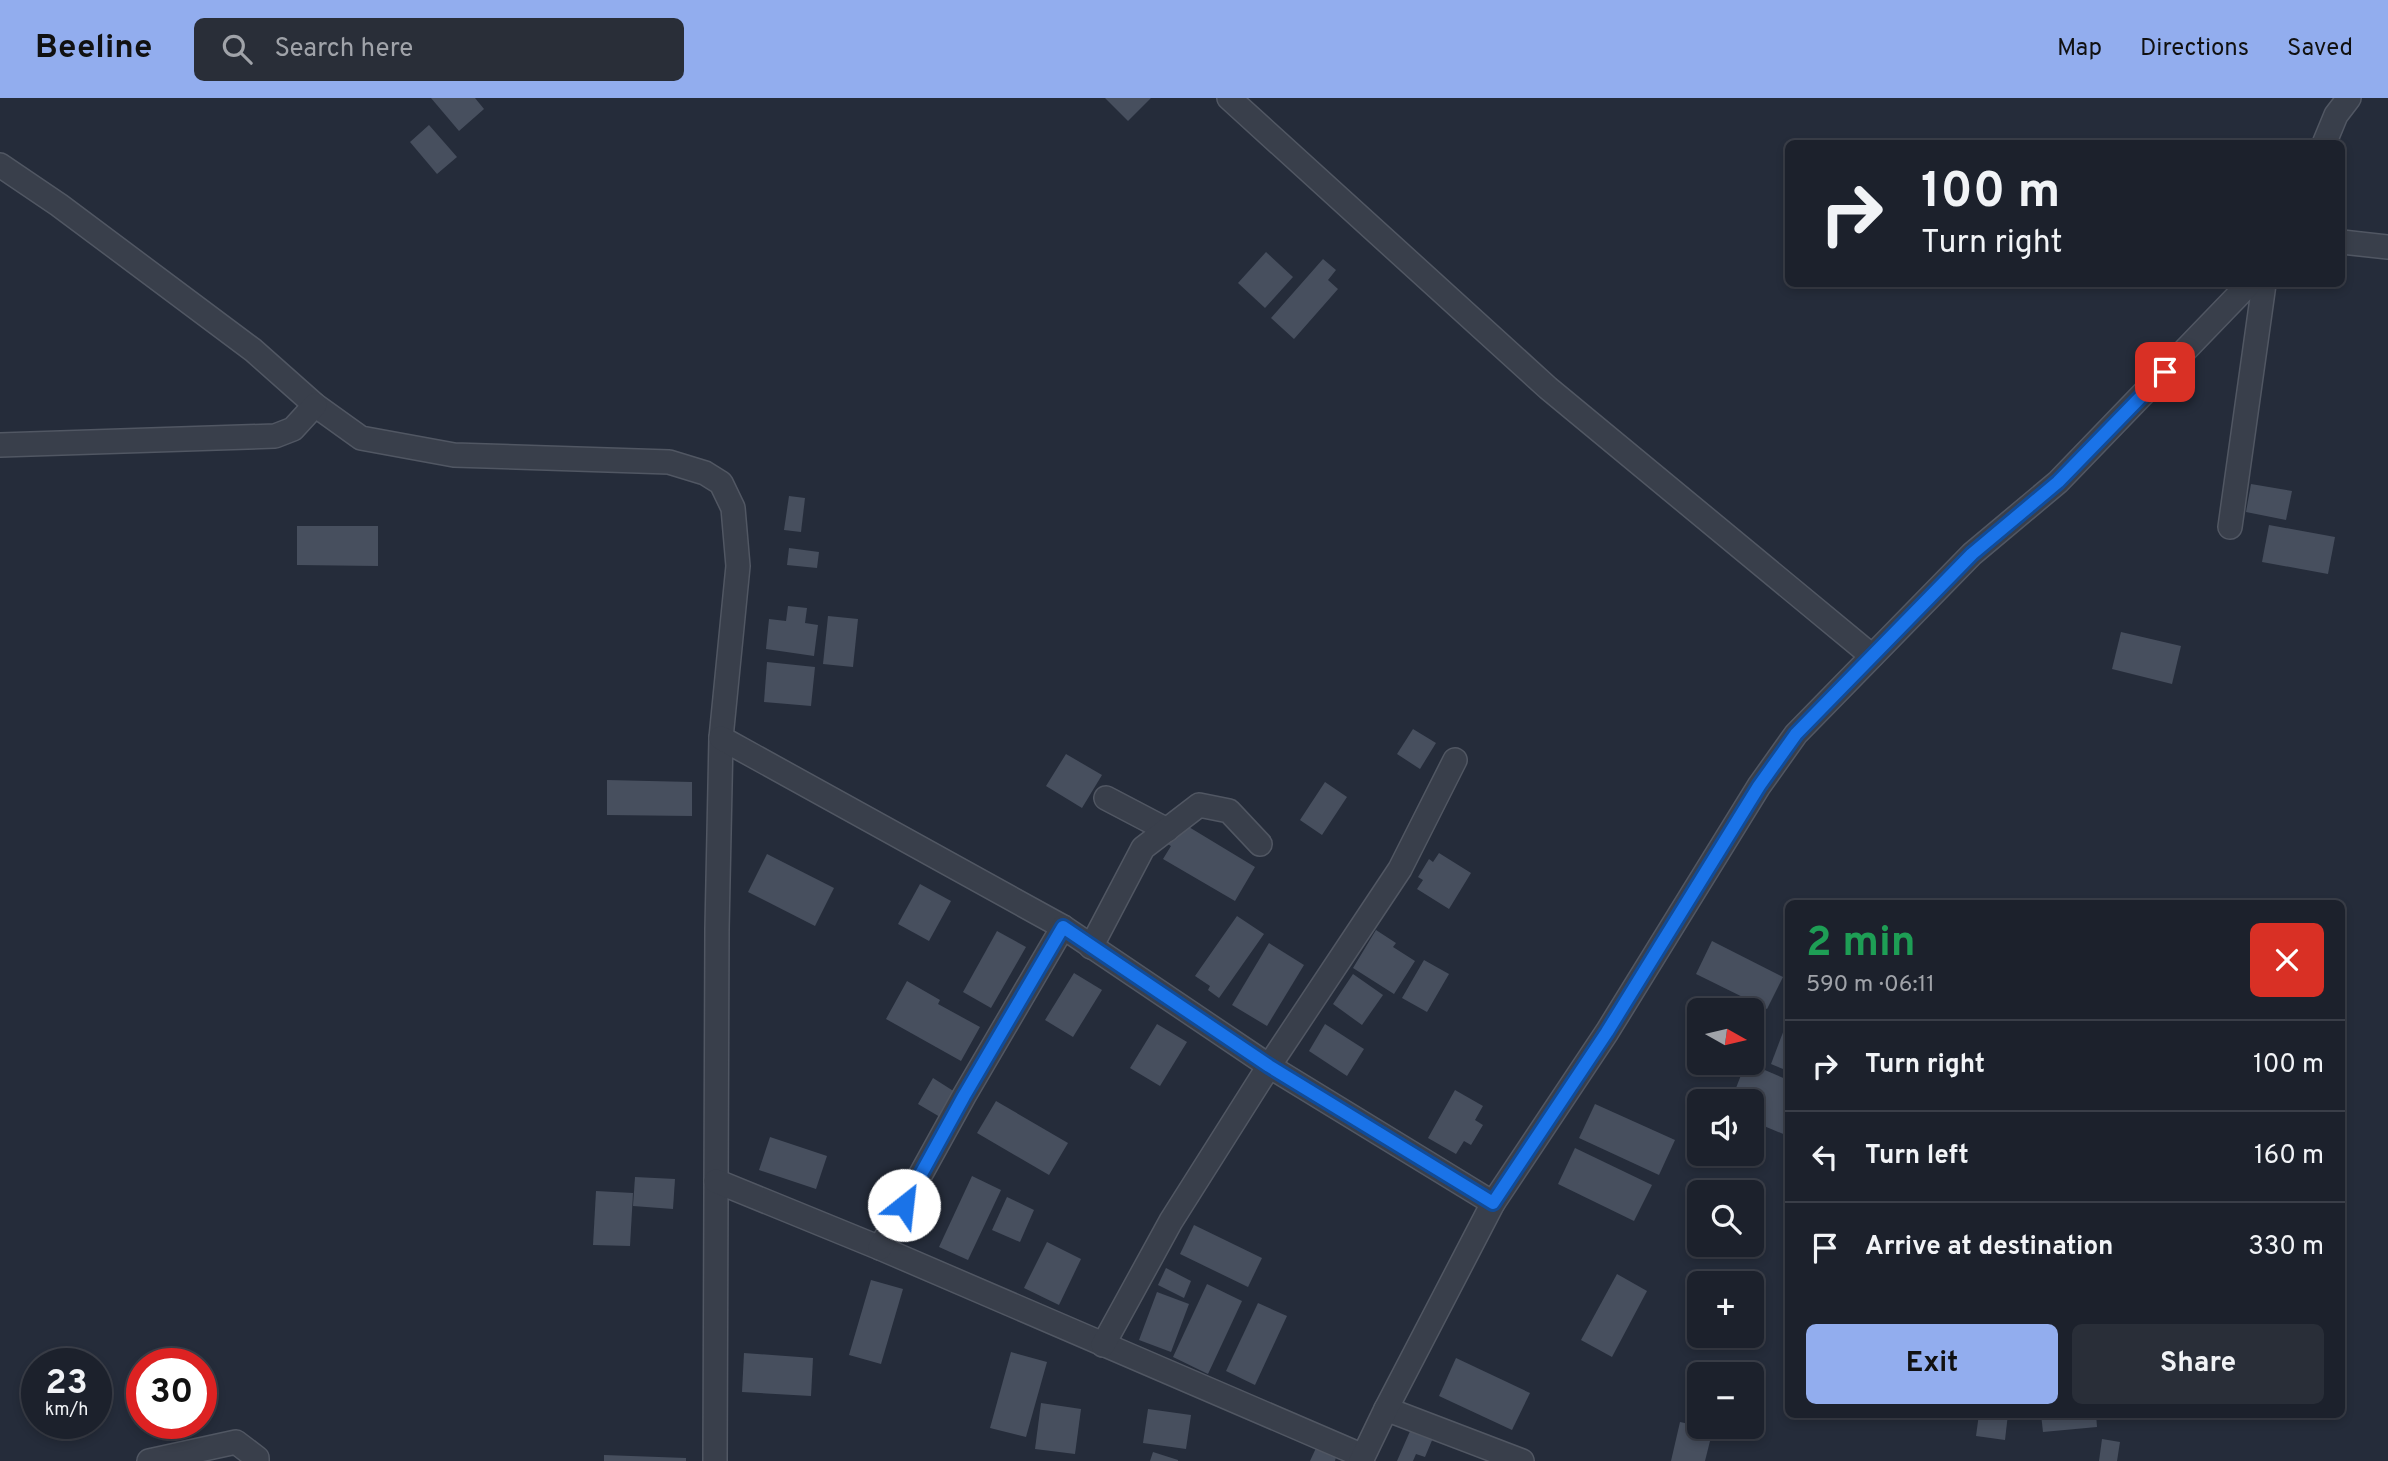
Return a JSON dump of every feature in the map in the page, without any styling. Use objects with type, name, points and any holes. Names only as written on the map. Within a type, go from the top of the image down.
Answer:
[{"type":"street","points":[[1229,98],[1548,388],[1872,656]]},
{"type":"street","points":[[2326,140],[2336,115],[2349,98]]},
{"type":"street","points":[[0,165],[59,205],[253,350],[315,405],[361,438],[454,455],[669,462],[705,473],[720,483],[733,508],[738,566],[720,738],[715,1461]]},
{"type":"street","points":[[2345,242],[2388,247]]},
{"type":"street","points":[[716,1181],[880,1248],[1362,1459],[1493,1203],[1607,1032],[1776,761],[1796,734],[1972,554],[2058,482],[2246,287]]},
{"type":"street","points":[[2230,527],[2264,287]]},
{"type":"street","points":[[0,445],[275,436],[293,429],[315,405]]},
{"type":"street","points":[[720,738],[1063,927],[1269,1066],[1493,1203]]},
{"type":"street","points":[[1103,1345],[1171,1220],[1400,869],[1455,761]]},
{"type":"street","points":[[1106,798],[1167,830]]},
{"type":"street","points":[[1091,947],[1143,848],[1199,805],[1229,811],[1260,844]]},
{"type":"street","points":[[880,1248],[964,1096],[1063,927]]},
{"type":"street","points":[[1386,1409],[1522,1461]]},
{"type":"street","points":[[149,1461],[236,1442],[257,1458],[257,1461]]},
{"type":"building","points":[[431,98],[475,98],[484,109],[459,131]]},
{"type":"building","points":[[1105,98],[1151,98],[1128,121]]},
{"type":"building","points":[[429,125],[457,157],[437,174],[410,142]]},
{"type":"building","points":[[1266,252],[1293,277],[1265,308],[1238,283]]},
{"type":"building","points":[[1323,259],[1336,270],[1328,280],[1338,289],[1294,339],[1271,318]]},
{"type":"building","points":[[2251,484],[2292,491],[2286,520],[2246,512]]},
{"type":"building","points":[[789,496],[805,498],[801,532],[784,530]]},
{"type":"building","points":[[2269,525],[2335,537],[2328,574],[2262,562]]},
{"type":"building","points":[[297,526],[378,526],[378,566],[297,565]]},
{"type":"building","points":[[789,548],[819,552],[817,568],[787,565]]},
{"type":"building","points":[[788,606],[807,608],[805,623],[818,625],[814,656],[766,649],[769,619],[786,621]]},
{"type":"building","points":[[828,616],[858,619],[853,667],[823,664]]},
{"type":"building","points":[[2121,632],[2181,646],[2172,684],[2112,669]]},
{"type":"building","points":[[767,662],[815,667],[811,706],[764,702]]},
{"type":"building","points":[[1413,729],[1436,743],[1420,769],[1397,754]]},
{"type":"building","points":[[1066,754],[1102,775],[1082,808],[1046,786]]},
{"type":"building","points":[[607,780],[692,782],[692,816],[607,815]]},
{"type":"building","points":[[1325,782],[1347,797],[1322,835],[1300,820]]},
{"type":"building","points":[[1179,821],[1255,867],[1235,901],[1163,859],[1171,846],[1166,843]]},
{"type":"building","points":[[1439,853],[1471,873],[1449,909],[1417,889],[1423,880],[1418,877],[1429,859],[1433,862]]},
{"type":"building","points":[[767,854],[834,888],[815,926],[748,892]]},
{"type":"building","points":[[920,884],[951,901],[929,941],[898,924]]},
{"type":"building","points":[[1237,916],[1264,934],[1219,998],[1208,990],[1210,986],[1195,976]]},
{"type":"building","points":[[1376,930],[1396,943],[1393,947],[1415,961],[1394,994],[1353,968]]},
{"type":"building","points":[[997,931],[1026,947],[991,1008],[963,992]]},
{"type":"building","points":[[1712,941],[1783,977],[1767,1009],[1764,1008],[1764,998],[1745,998],[1696,974]]},
{"type":"building","points":[[1269,943],[1304,965],[1267,1026],[1232,1005]]},
{"type":"building","points":[[1424,960],[1449,974],[1427,1012],[1402,998]]},
{"type":"building","points":[[1074,973],[1102,990],[1073,1037],[1045,1020]]},
{"type":"building","points":[[1353,974],[1383,995],[1362,1025],[1333,1004]]},
{"type":"building","points":[[907,981],[940,1000],[938,1004],[980,1027],[961,1061],[886,1019]]},
{"type":"building","points":[[1157,1024],[1187,1042],[1160,1086],[1130,1068]]},
{"type":"building","points":[[1325,1024],[1364,1049],[1347,1076],[1309,1051]]},
{"type":"building","points":[[1785,1027],[1785,1070],[1771,1064]]},
{"type":"building","points":[[1764,1070],[1785,1079],[1785,1135],[1764,1126],[1764,1089],[1736,1089],[1741,1075],[1764,1075]]},
{"type":"building","points":[[933,1078],[955,1092],[940,1117],[918,1104]]},
{"type":"building","points":[[1455,1090],[1483,1106],[1475,1120],[1483,1125],[1471,1145],[1464,1141],[1456,1154],[1428,1138]]},
{"type":"building","points":[[996,1101],[1068,1143],[1049,1175],[977,1133]]},
{"type":"building","points":[[1595,1104],[1675,1140],[1659,1175],[1579,1138]]},
{"type":"building","points":[[770,1137],[827,1156],[816,1189],[759,1170]]},
{"type":"building","points":[[1575,1148],[1652,1185],[1634,1221],[1558,1184]]},
{"type":"building","points":[[972,1176],[1001,1190],[968,1260],[939,1247]]},
{"type":"building","points":[[635,1177],[675,1179],[673,1209],[633,1206]]},
{"type":"building","points":[[596,1191],[633,1193],[630,1246],[593,1245]]},
{"type":"building","points":[[1007,1197],[1034,1210],[1020,1242],[992,1230]]},
{"type":"building","points":[[1194,1225],[1262,1258],[1248,1287],[1180,1254]]},
{"type":"building","points":[[1047,1242],[1081,1259],[1059,1305],[1024,1288]]},
{"type":"building","points":[[1166,1268],[1191,1281],[1184,1298],[1158,1285]]},
{"type":"building","points":[[1617,1274],[1647,1291],[1612,1357],[1581,1340]]},
{"type":"building","points":[[871,1280],[903,1289],[881,1364],[849,1355]]},
{"type":"building","points":[[1207,1284],[1242,1301],[1208,1374],[1173,1357]]},
{"type":"building","points":[[1157,1292],[1189,1304],[1171,1352],[1139,1340]]},
{"type":"building","points":[[1258,1303],[1287,1316],[1255,1385],[1226,1371]]},
{"type":"building","points":[[1011,1352],[1047,1362],[1026,1437],[990,1428]]},
{"type":"building","points":[[744,1353],[813,1358],[811,1396],[742,1392]]},
{"type":"building","points":[[1456,1358],[1530,1393],[1512,1430],[1439,1396]]},
{"type":"building","points":[[1041,1403],[1081,1409],[1075,1454],[1035,1449]]},
{"type":"building","points":[[1148,1409],[1191,1415],[1186,1449],[1143,1443]]},
{"type":"building","points":[[1978,1418],[2008,1418],[2005,1440],[1976,1436]]},
{"type":"building","points":[[2041,1418],[2096,1418],[2097,1427],[2043,1432]]},
{"type":"building","points":[[1680,1422],[1687,1423],[1687,1439],[1710,1439],[1705,1461],[1671,1461]]},
{"type":"building","points":[[1411,1429],[1433,1438],[1425,1457],[1416,1454],[1413,1461],[1397,1461]]},
{"type":"building","points":[[2102,1439],[2120,1442],[2117,1461],[2099,1461]]},
{"type":"building","points":[[1316,1448],[1336,1457],[1335,1461],[1310,1461]]},
{"type":"building","points":[[1153,1452],[1178,1460],[1178,1461],[1150,1461]]},
{"type":"building","points":[[604,1455],[686,1458],[686,1461],[604,1461]]},
{"type":"route","points":[[904,1205],[1063,927],[1269,1066],[1493,1203],[1607,1032],[1759,786],[1796,734],[1972,554],[2058,482],[2165,372]]}]
